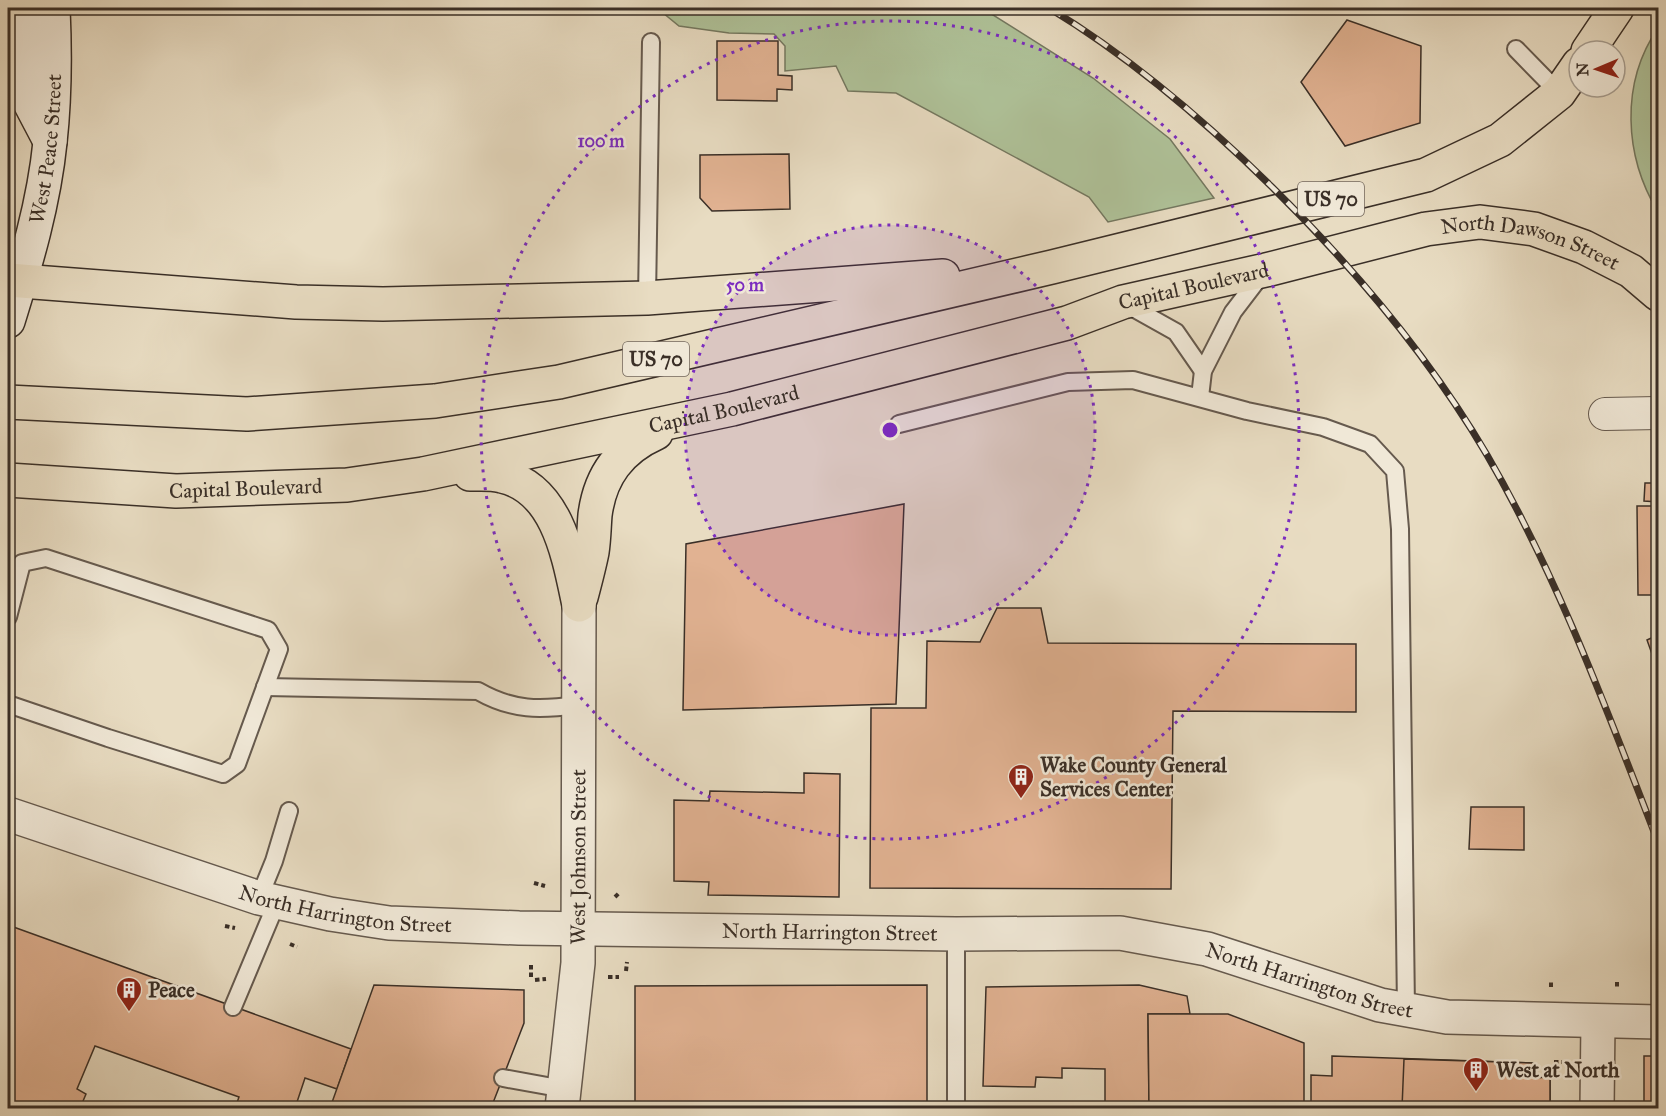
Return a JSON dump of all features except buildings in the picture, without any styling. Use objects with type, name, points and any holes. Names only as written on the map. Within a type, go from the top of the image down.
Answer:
[{"type":"main road","points":[[1596,39],[1615,9]]},
{"type":"main road","name":"US 70","points":[[8,402],[247,414],[435,401],[559,382],[1053,267],[1426,175],[1500,140],[1559,93],[1567,81]]},
{"type":"main road","name":"North Dawson Street","points":[[1426,229],[1480,222],[1534,228],[1584,247],[1631,271],[1659,294]]},
{"type":"main road","name":"Capital Boulevard","points":[[8,480],[176,491],[347,485],[423,474],[744,406],[1067,323],[1123,302],[1266,270],[1426,229]]},
{"type":"main road","points":[[14,280],[296,302],[383,304],[647,298],[1053,267]]},
{"type":"main road","points":[[579,605],[592,551],[598,497],[608,473],[621,455],[632,446],[687,419]]},
{"type":"main road","points":[[423,474],[504,476],[518,481],[534,493],[549,512],[562,535],[579,605]]},
{"type":"street","points":[[27,8],[29,101],[50,143]]},
{"type":"street","name":"West Peace Street","points":[[8,321],[14,280],[33,240],[50,143],[55,60],[53,8]]},
{"type":"street","points":[[1605,414],[1659,413]]},
{"type":"street","name":"West Johnson Street","points":[[563,1099],[576,984],[579,928],[579,605]]},
{"type":"street","name":"North Harrington Street","points":[[8,814],[268,900],[357,919],[418,925],[519,928],[956,934],[1120,933],[1207,949],[1380,1005],[1447,1017],[1659,1022]]},
{"type":"street","points":[[1597,1108],[1598,1022]]},
{"type":"lane","points":[[647,298],[651,42]]},
{"type":"lane","points":[[1516,49],[1559,93]]},
{"type":"lane","points":[[1200,397],[1203,371],[1233,312],[1266,270]]},
{"type":"lane","points":[[1123,302],[1176,332],[1203,371]]},
{"type":"lane","points":[[899,424],[1068,382],[1133,380],[1246,411],[1323,427],[1370,444],[1395,471],[1400,529],[1406,1009]]},
{"type":"lane","points":[[8,617],[22,563],[46,558],[268,630],[279,649],[237,764],[223,774],[8,704]]},
{"type":"lane","points":[[265,687],[478,692],[498,702],[542,710],[578,705]]},
{"type":"lane","points":[[233,1006],[268,900],[274,861],[289,811]]},
{"type":"lane","points":[[956,934],[956,1108]]},
{"type":"lane","points":[[503,1078],[563,1099]]},
{"type":"path","points":[[534,883],[545,886]]},
{"type":"path","points":[[615,897],[620,892]]},
{"type":"path","points":[[225,926],[235,928]]},
{"type":"path","points":[[290,944],[297,946]]},
{"type":"path","points":[[531,962],[533,978],[548,979]]},
{"type":"path","points":[[626,971],[627,962]]},
{"type":"path","points":[[608,977],[619,977]]},
{"type":"path","points":[[1551,981],[1551,987]]},
{"type":"path","points":[[1617,982],[1617,988]]},
{"type":"path","points":[[1554,1062],[1562,1062]]},
{"type":"green space","points":[[657,8],[982,8],[1093,78],[1170,139],[1214,198],[1108,222],[1089,197],[896,93],[848,91],[836,66],[785,71],[785,46],[774,34],[729,33],[679,26]]},
{"type":"green space","points":[[1658,28],[1658,212],[1638,167],[1631,120],[1632,96],[1637,72]]},
{"type":"railway","points":[[1049,8],[1137,69],[1193,114],[1246,162],[1332,249],[1415,348],[1464,418],[1513,501],[1580,645],[1658,842]]},
{"type":"place","name":"Wake County General Services Center","points":[[1021,800]]},
{"type":"place","name":"Peace","points":[[129,1013]]},
{"type":"place","name":"West at North","points":[[1476,1093]]}]
